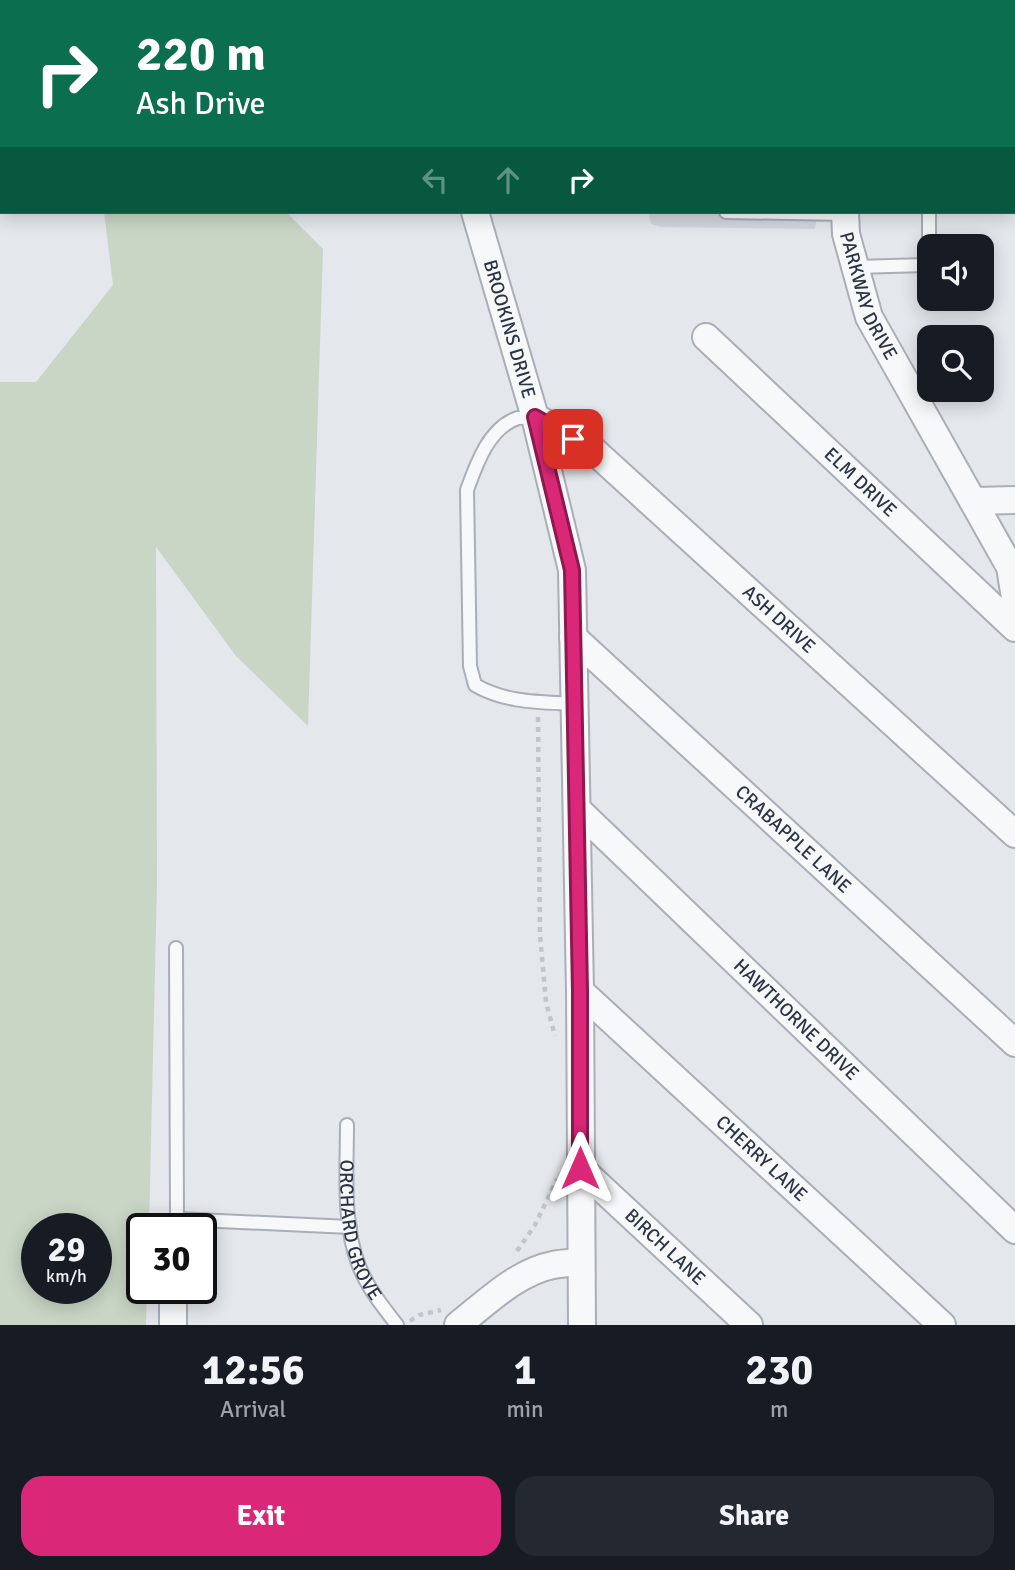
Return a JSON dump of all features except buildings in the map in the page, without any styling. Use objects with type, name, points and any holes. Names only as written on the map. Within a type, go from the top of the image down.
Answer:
[{"type":"street","name":"BROOKINS DRIVE","points":[[476,214],[535,417],[572,570],[580,991],[568,1173],[581,1262],[582,1325]]},
{"type":"street","name":"PARKWAY DRIVE","points":[[845,214],[846,234],[869,317],[1010,567],[1015,598]]},
{"type":"street","name":"ELM DRIVE","points":[[706,337],[1015,628]]},
{"type":"street","name":"ASH DRIVE","points":[[535,417],[593,450],[1015,834]]},
{"type":"street","points":[[974,501],[1015,500]]},
{"type":"street","name":"CRABAPPLE LANE","points":[[573,637],[1015,1043]]},
{"type":"street","name":"HAWTHORNE DRIVE","points":[[576,810],[1015,1230]]},
{"type":"street","name":"CHERRY LANE","points":[[580,991],[942,1325]]},
{"type":"street","name":"BIRCH LANE","points":[[568,1173],[749,1325]]},
{"type":"street","points":[[451,1317],[538,1269],[553,1264],[581,1262]]},
{"type":"street","points":[[173,1304],[173,1325]]},
{"type":"lane","points":[[929,214],[929,234]]},
{"type":"lane","points":[[855,268],[917,265]]},
{"type":"lane","points":[[535,417],[518,418],[495,432],[474,468],[467,490],[470,666],[475,685],[490,694],[523,702],[575,704]]},
{"type":"lane","points":[[176,948],[176,1213]]},
{"type":"lane","name":"ORCHARD GROVE","points":[[347,1125],[350,1227],[358,1265],[397,1325]]},
{"type":"lane","points":[[217,1225],[350,1227]]},
{"type":"path","points":[[538,702],[540,935],[546,1002],[558,1048]]},
{"type":"path","points":[[514,1255],[568,1173]]},
{"type":"path","points":[[412,1320],[419,1315],[451,1317]]},
{"type":"shaded area","points":[[648,214],[818,214],[815,229],[661,227],[651,224]]},
{"type":"green space","points":[[104,214],[288,214],[323,249],[308,726],[236,656],[156,547],[157,884],[149,1213],[126,1213],[126,1304],[147,1304],[146,1325],[0,1325],[0,382],[36,382],[113,285]]},
{"type":"route","points":[[573,439],[535,417],[572,570],[580,991],[580,1168]]}]
